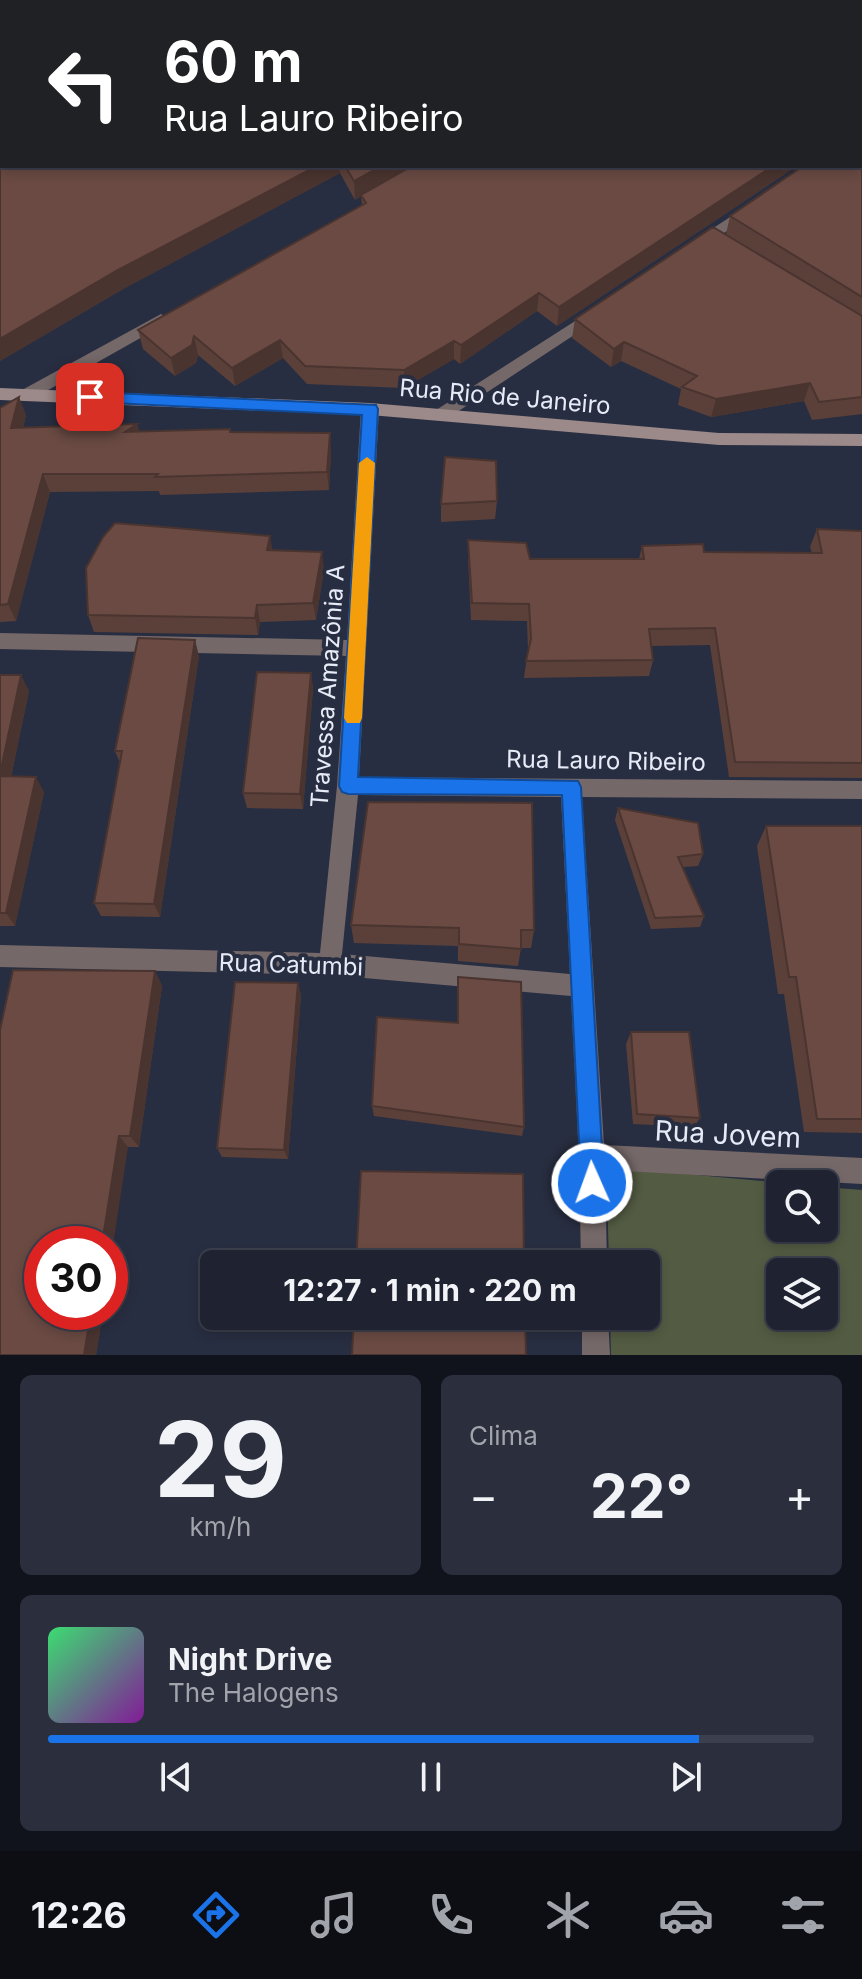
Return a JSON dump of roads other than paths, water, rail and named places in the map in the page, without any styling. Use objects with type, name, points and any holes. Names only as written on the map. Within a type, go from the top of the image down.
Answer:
[{"type":"main road","name":"Rua Rio de Janeiro","points":[[0,394],[370,409],[719,439],[862,440]]},
{"type":"street","points":[[685,253],[717,240],[762,201]]},
{"type":"street","points":[[442,414],[609,304]]},
{"type":"street","points":[[28,394],[176,311]]},
{"type":"street","name":"Travessa Amazônia A","points":[[330,964],[358,648],[370,409]]},
{"type":"street","points":[[0,641],[358,648]]},
{"type":"street","name":"Rua Lauro Ribeiro","points":[[348,786],[862,790]]},
{"type":"street","points":[[571,787],[592,1157],[594,1250]]},
{"type":"street","name":"Rua Catumbi","points":[[0,956],[330,964],[581,986]]},
{"type":"street","name":"Rua Jovem","points":[[592,1157],[862,1171]]},
{"type":"street","points":[[595,1330],[596,1355]]}]
